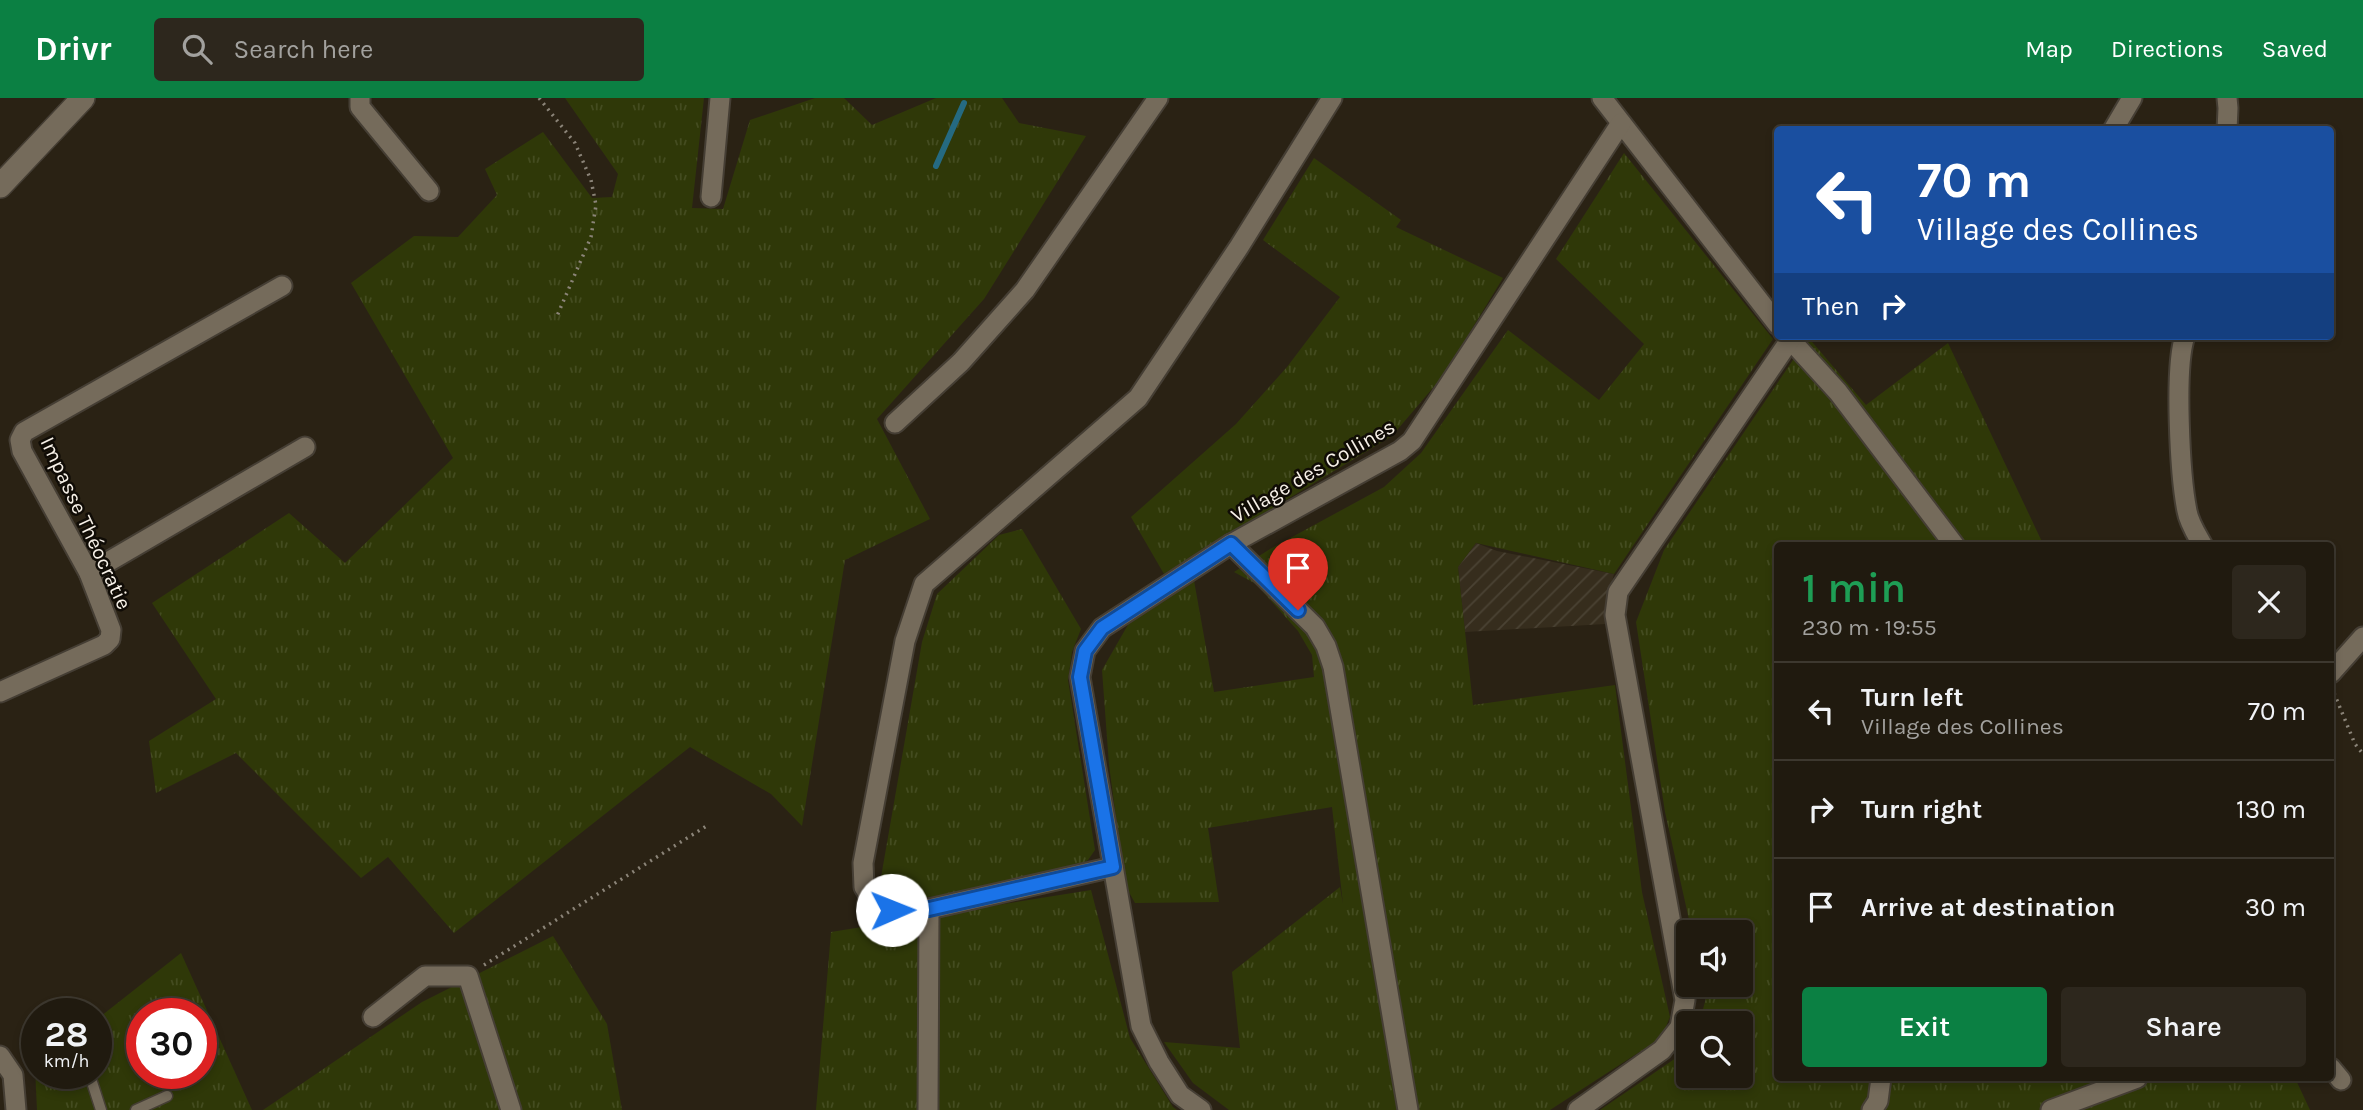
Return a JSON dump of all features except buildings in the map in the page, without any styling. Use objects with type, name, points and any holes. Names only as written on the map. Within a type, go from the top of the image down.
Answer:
[{"type":"street","points":[[0,186],[83,98]]},
{"type":"street","points":[[360,98],[360,107],[429,191]]},
{"type":"street","points":[[710,197],[720,98]]},
{"type":"street","points":[[895,423],[961,362],[1025,290],[1158,98]]},
{"type":"street","points":[[1113,867],[929,909],[892,910],[874,903],[864,887],[863,863],[905,641],[924,584],[1138,398],[1239,247],[1332,98]]},
{"type":"street","points":[[1602,98],[1774,319]]},
{"type":"street","points":[[2115,126],[2132,98]]},
{"type":"street","points":[[2227,98],[2227,126]]},
{"type":"street","name":"Village des Collines","points":[[1201,1110],[1180,1095],[1141,1026],[1080,677],[1085,651],[1102,628],[1231,544],[1412,442],[1621,123]]},
{"type":"street","name":"Impasse Théocratie","points":[[0,692],[104,645],[110,639],[111,630],[89,573],[22,451],[20,440],[24,432],[282,286]]},
{"type":"street","points":[[1578,1110],[1662,1050],[1679,1027],[1685,1000],[1615,615],[1618,592],[1780,340]]},
{"type":"street","points":[[1791,340],[1838,392],[1952,542]]},
{"type":"street","points":[[2184,340],[2180,376],[2180,433],[2187,513],[2201,542]]},
{"type":"street","points":[[89,573],[305,447]]},
{"type":"street","points":[[1231,544],[1315,627],[1326,646],[1333,667],[1408,1110]]},
{"type":"street","points":[[2334,670],[2363,637]]},
{"type":"street","points":[[928,1110],[929,909]]},
{"type":"street","points":[[373,1017],[425,976],[468,976],[511,1110]]},
{"type":"street","points":[[0,1056],[13,1075],[16,1110]]},
{"type":"street","points":[[1872,1110],[1878,1101],[1881,1081]]},
{"type":"street","points":[[2052,1110],[2129,1081]]},
{"type":"lane","points":[[94,1089],[102,1110]]},
{"type":"lane","points":[[136,1110],[166,1096]]},
{"type":"path","points":[[539,98],[575,143],[591,180],[596,205],[591,237],[557,316]]},
{"type":"path","points":[[2334,694],[2355,744],[2363,754]]},
{"type":"path","points":[[468,976],[508,948],[708,825]]},
{"type":"shaded area","points":[[1476,543],[1497,551],[1614,574],[1608,595],[1605,624],[1465,632],[1458,567]]},
{"type":"green space","points":[[565,98],[704,98],[692,208],[723,209],[750,120],[815,98],[844,98],[872,125],[936,98],[1002,98],[1019,123],[1086,136],[984,299],[877,419],[930,519],[845,560],[802,826],[771,794],[690,747],[454,933],[388,857],[361,878],[236,753],[156,793],[149,741],[216,699],[152,603],[289,513],[345,563],[453,458],[351,283],[414,236],[458,237],[497,195],[485,169],[543,132],[592,198],[612,197],[618,174]]},
{"type":"green space","points":[[1624,153],[1773,339],[1614,574],[1476,543],[1458,567],[1473,705],[1615,685],[1642,892],[1670,1017],[1661,1038],[1550,1110],[1229,1110],[1193,1083],[1164,1042],[1240,1048],[1232,972],[1340,887],[1343,904],[1332,807],[1208,828],[1219,902],[1135,903],[1125,885],[1109,765],[1102,670],[1129,623],[1193,575],[1214,692],[1314,677],[1312,655],[1298,631],[1256,584],[1234,572],[1270,549],[1384,487],[1421,453],[1508,330],[1599,400],[1644,344],[1556,259]]},
{"type":"green space","points":[[1314,158],[1401,220],[1396,227],[1503,278],[1443,376],[1392,436],[1164,574],[1131,517],[1236,424],[1287,367],[1340,297],[1263,240]]},
{"type":"green space","points":[[1802,340],[1810,340],[1866,405],[1948,343],[2042,542],[1774,542],[1774,1081],[2296,1081],[2310,1110],[1600,1110],[1676,1058],[1676,1088],[1753,1088],[1753,1011],[1702,1011],[1706,997],[1753,997],[1753,920],[1689,920],[1665,812],[1636,622],[1664,550],[1793,360]]},
{"type":"green space","points":[[1022,529],[1081,629],[1072,652],[1068,680],[1095,850],[1088,860],[1074,870],[911,901],[891,895],[880,883],[922,642],[937,594],[999,535]]},
{"type":"green space","points":[[1091,890],[1130,1038],[1177,1110],[816,1110],[831,932]]},
{"type":"green space","points":[[553,936],[607,1024],[622,1110],[263,1110],[422,1002]]},
{"type":"green space","points":[[181,953],[201,998],[126,998],[126,1089],[217,1089],[217,1033],[252,1110],[37,1110],[36,1089],[112,1089],[112,1007]]},
{"type":"waterway","points":[[936,166],[964,103]]},
{"type":"route","points":[[892,910],[929,909],[1113,867],[1080,677],[1085,651],[1102,628],[1231,544],[1298,610]]}]
